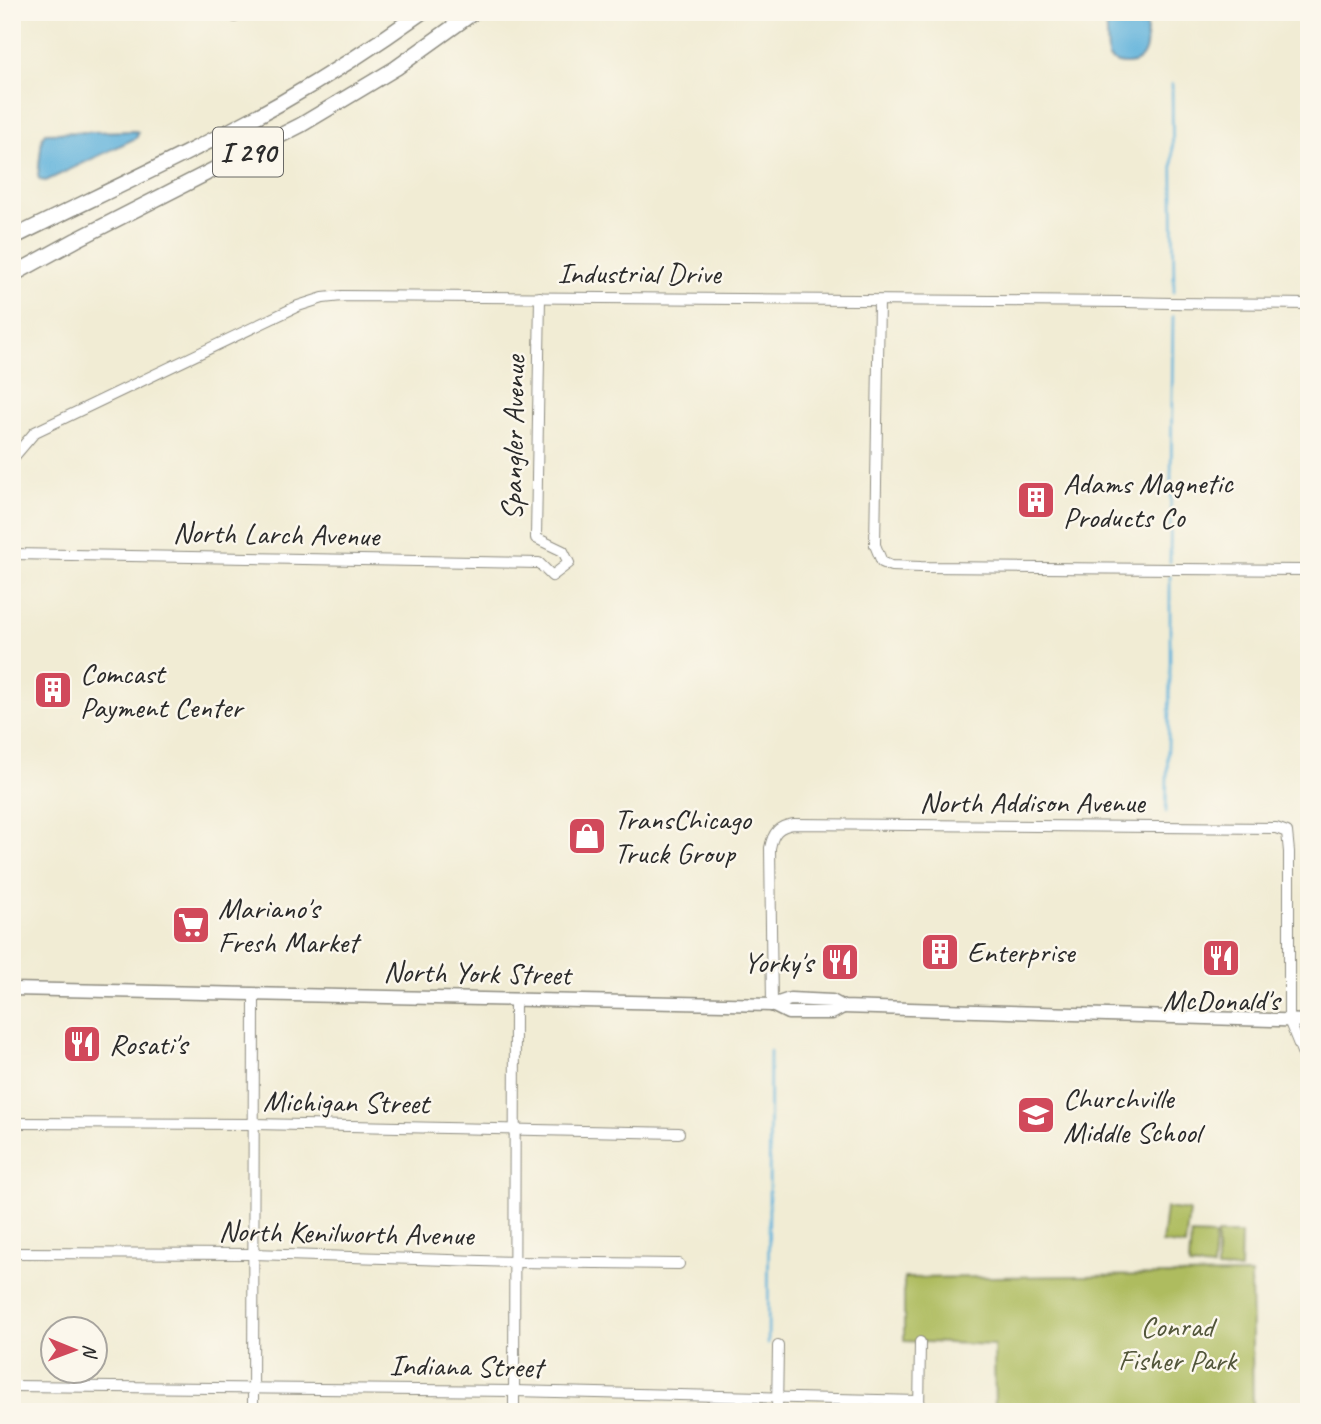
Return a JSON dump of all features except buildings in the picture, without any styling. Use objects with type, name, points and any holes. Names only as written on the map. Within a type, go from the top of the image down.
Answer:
[{"type":"highway","name":"I 290","points":[[12,238],[278,104],[380,42],[422,12]]},
{"type":"highway","name":"I 290","points":[[12,275],[301,125],[396,68],[474,12]]},
{"type":"main road","name":"North York Street","points":[[12,989],[772,1005],[790,999],[832,1001],[843,1007],[1309,1021]]},
{"type":"street","name":"Industrial Drive","points":[[12,460],[35,432],[304,304],[323,298],[540,297],[1309,304]]},
{"type":"street","name":"Spangler Avenue","points":[[539,563],[552,576],[569,564],[563,551],[536,538],[540,297]]},
{"type":"street","points":[[879,301],[875,545],[882,562],[891,566],[1309,570]]},
{"type":"street","name":"North Larch Avenue","points":[[12,554],[539,563]]},
{"type":"street","name":"North Addison Avenue","points":[[772,1005],[770,848],[778,828],[794,824],[1268,828],[1287,832],[1289,1020]]},
{"type":"street","points":[[253,1412],[254,994]]},
{"type":"street","points":[[514,1412],[515,1000]]},
{"type":"street","points":[[1289,1020],[1309,1069]]},
{"type":"street","name":"Michigan Street","points":[[12,1123],[254,1124],[679,1133]]},
{"type":"street","name":"North Kenilworth Avenue","points":[[12,1252],[253,1254],[679,1264]]},
{"type":"street","points":[[919,1406],[920,1342]]},
{"type":"street","points":[[777,1412],[778,1346]]},
{"type":"street","name":"Indiana Street","points":[[12,1386],[514,1391],[777,1397],[919,1406]]},
{"type":"green space","points":[[1166,1208],[1189,1211],[1185,1246],[1162,1243]]},
{"type":"green space","points":[[1217,1234],[1241,1234],[1240,1270],[1217,1269]]},
{"type":"green space","points":[[1191,1235],[1215,1236],[1213,1268],[1189,1266]]},
{"type":"green space","name":"Conrad Fisher Park","points":[[1251,1274],[1253,1412],[995,1412],[994,1345],[904,1341],[904,1278]]},
{"type":"water","points":[[1106,12],[1146,12],[1145,52],[1136,62],[1119,63],[1108,57]]},
{"type":"water","points":[[138,132],[134,139],[46,181],[40,180],[38,176],[42,138],[45,133]]},
{"type":"waterway","points":[[1172,84],[1174,292]]},
{"type":"waterway","points":[[1170,562],[1173,316]]},
{"type":"waterway","points":[[1166,812],[1170,576]]},
{"type":"waterway","points":[[768,1344],[770,1051]]},
{"type":"place","name":"Adams Magnetic Products Co","points":[[1036,500]]},
{"type":"place","name":"Comcast Payment Center","points":[[53,690]]},
{"type":"place","name":"TransChicago Truck Group","points":[[587,836]]},
{"type":"place","name":"Mariano's Fresh Market","points":[[191,925]]},
{"type":"place","name":"Enterprise","points":[[940,952]]},
{"type":"place","name":"McDonald's","points":[[1221,958]]},
{"type":"place","name":"Yorky's","points":[[840,962]]},
{"type":"place","name":"Rosati's","points":[[82,1044]]},
{"type":"place","name":"Churchville Middle School","points":[[1036,1115]]}]
